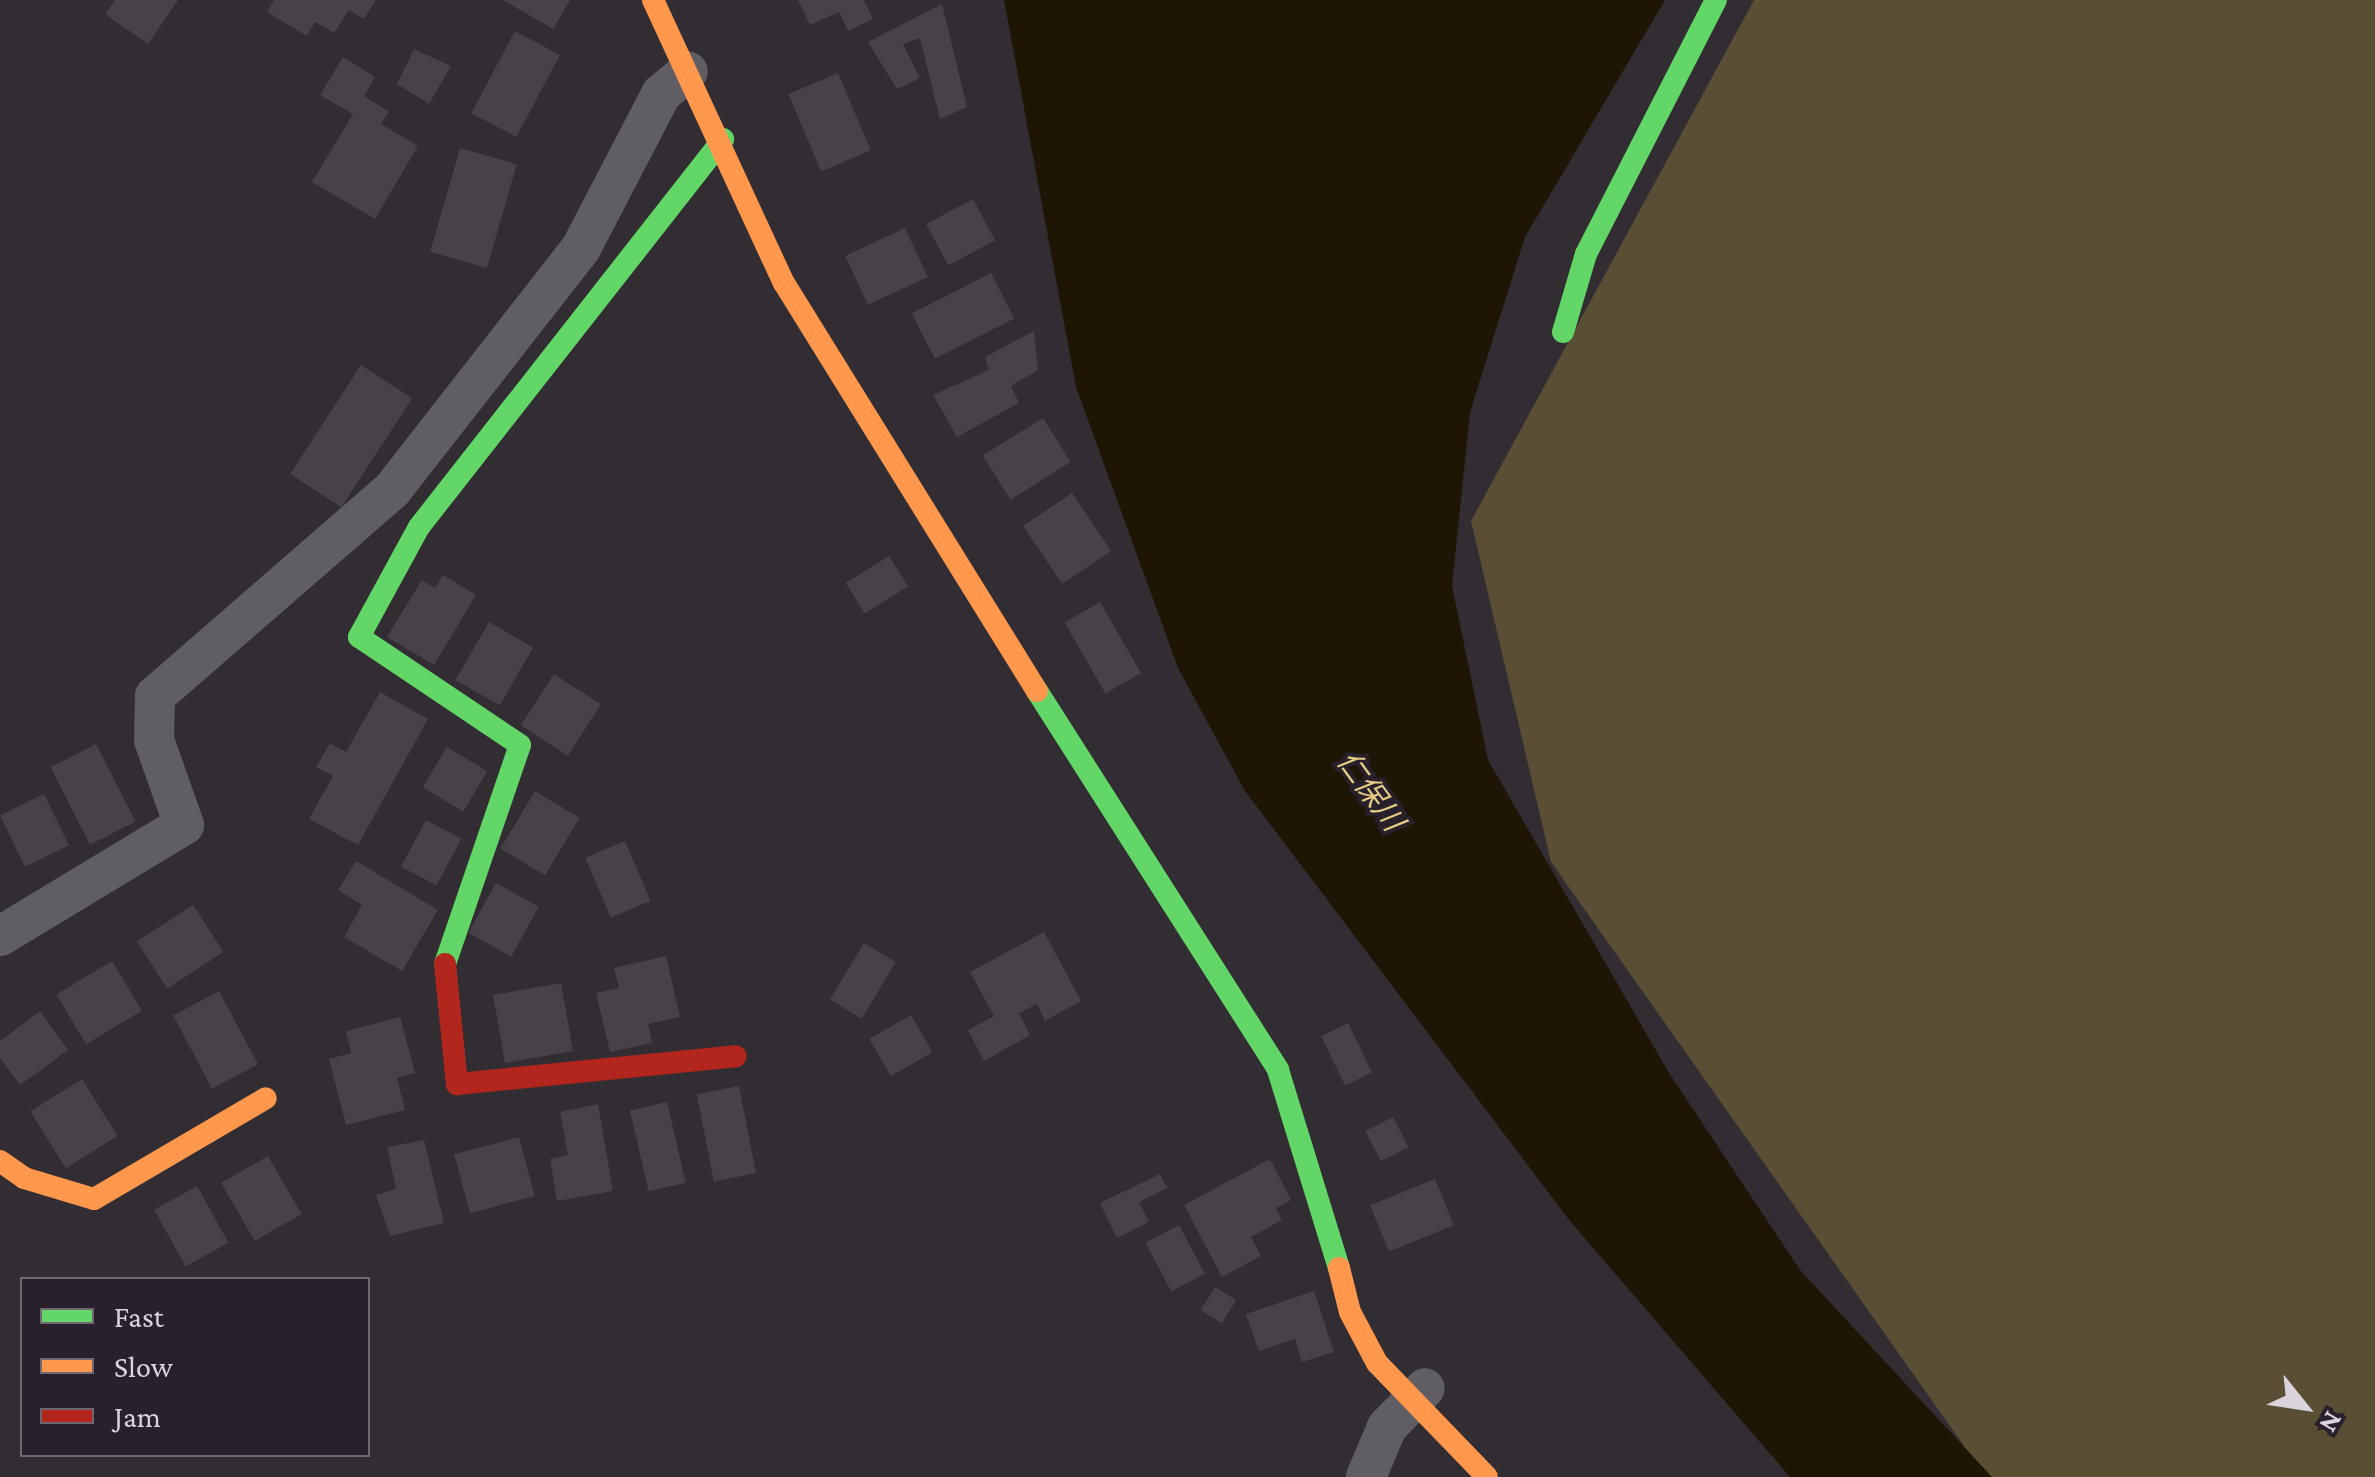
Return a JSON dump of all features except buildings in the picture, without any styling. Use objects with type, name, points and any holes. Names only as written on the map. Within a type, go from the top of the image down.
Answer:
[{"type":"street","points":[[653,0],[723,139],[784,283],[1260,1037],[1312,1162],[1350,1312],[1487,1477]]},
{"type":"street","points":[[1563,332],[1586,254],[1716,0]]},
{"type":"street","points":[[0,936],[184,825],[154,740],[155,696],[392,490],[581,248],[662,94],[688,71]]},
{"type":"street","points":[[723,139],[419,527],[360,637],[520,745],[441,974],[457,1084],[736,1056]]},
{"type":"street","points":[[0,1160],[24,1178],[94,1199],[266,1098]]},
{"type":"street","points":[[1366,1477],[1388,1427],[1417,1395]]},
{"type":"shaded area","points":[[1754,0],[2375,0],[2375,1477],[1986,1477],[1551,862],[1471,521]]},
{"type":"water","name":"仁保川","points":[[1004,0],[1665,0],[1525,237],[1470,412],[1452,586],[1488,760],[1669,1073],[1800,1270],[1992,1477],[1790,1477],[1570,1221],[1245,791],[1178,668],[1076,387]]},
{"type":"traffic: fast","points":[[1563,332],[1586,254],[1716,0]]},
{"type":"traffic: fast","points":[[445,964],[520,745],[359,637],[419,527],[723,139]]},
{"type":"traffic: fast","points":[[1037,691],[1278,1070],[1339,1268]]},
{"type":"traffic: slow","points":[[653,0],[784,283],[1037,691]]},
{"type":"traffic: slow","points":[[0,1161],[24,1178],[94,1199],[266,1098]]},
{"type":"traffic: slow","points":[[1339,1268],[1350,1312],[1377,1363],[1487,1477]]},
{"type":"traffic: jam","points":[[445,964],[457,1084],[736,1056]]}]
